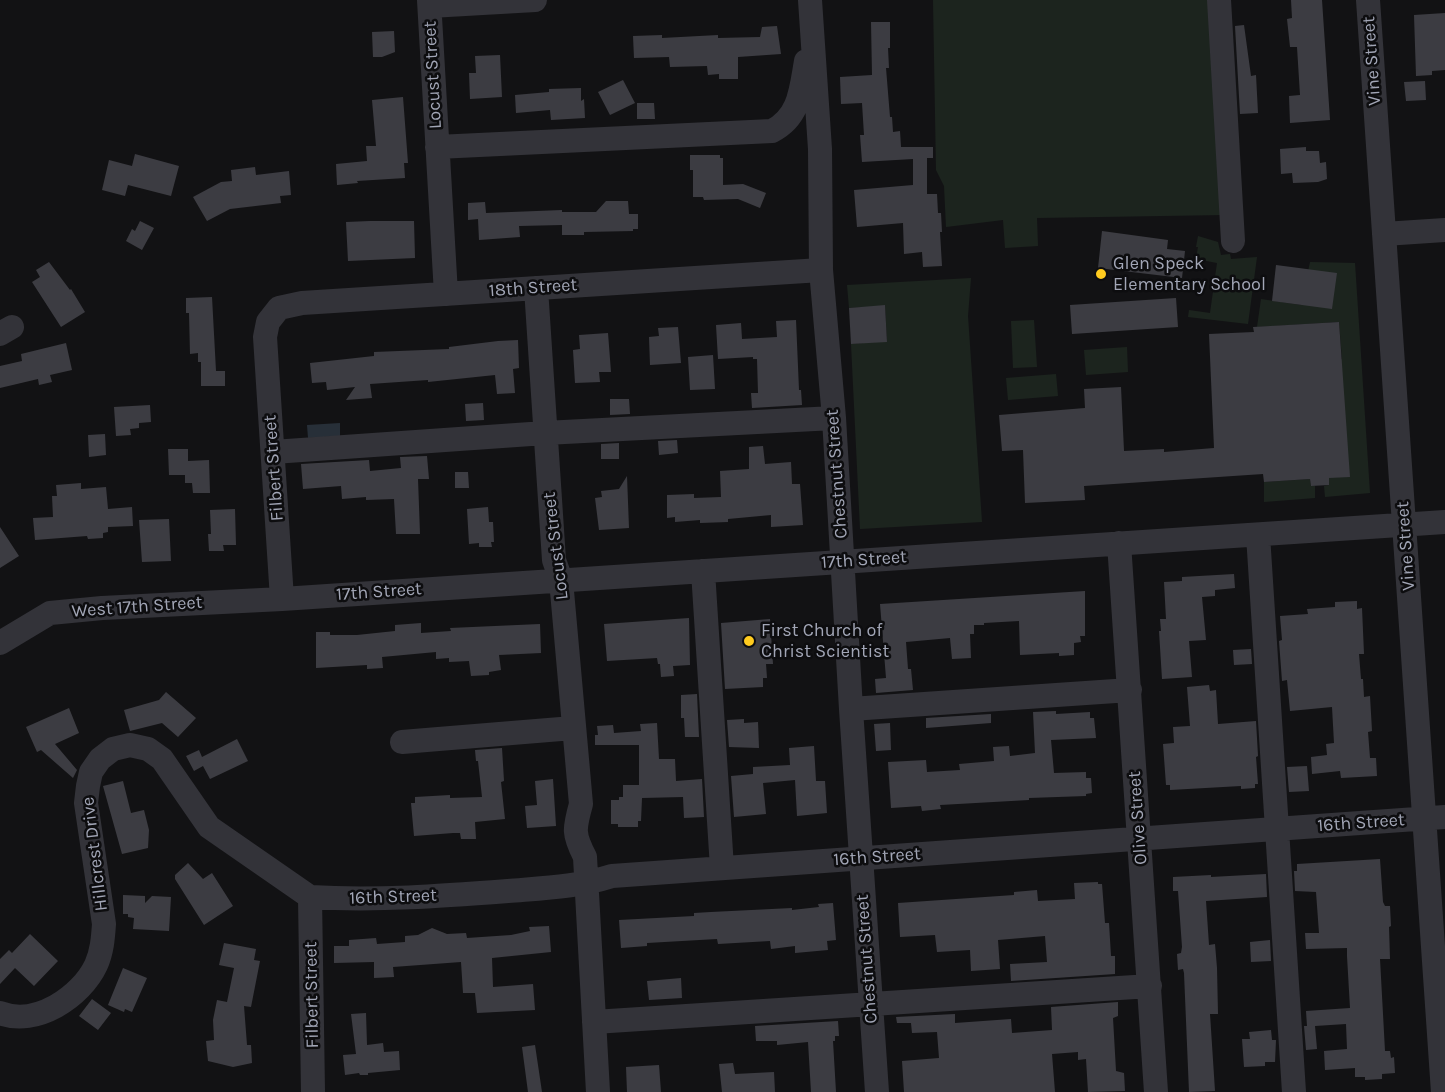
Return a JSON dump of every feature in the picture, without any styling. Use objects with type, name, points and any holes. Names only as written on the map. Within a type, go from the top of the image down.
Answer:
[{"type":"street","points":[[429,3],[535,0]]},
{"type":"street","name":"Chestnut Street","points":[[810,0],[820,149],[821,270],[834,418],[877,1092]]},
{"type":"street","points":[[1219,0],[1233,241]]},
{"type":"street","name":"Vine Street","points":[[1368,0],[1405,525],[1435,818],[1443,1092]]},
{"type":"street","name":"Locust Street","points":[[429,3],[446,294]]},
{"type":"street","points":[[437,147],[772,130],[783,125],[791,116],[798,100],[812,29]]},
{"type":"street","points":[[1384,234],[1445,230]]},
{"type":"street","name":"18th Street","points":[[265,338],[268,322],[279,308],[302,303],[821,270]]},
{"type":"street","name":"Locust Street","points":[[536,288],[554,560],[561,580],[581,804],[591,824],[592,839],[585,857],[598,1092]]},
{"type":"street","name":"Filbert Street","points":[[265,338],[282,599]]},
{"type":"street","points":[[273,452],[545,433],[834,418]]},
{"type":"street","name":"17th Street","points":[[282,599],[1445,522]]},
{"type":"street","points":[[1258,535],[1275,828],[1294,1092]]},
{"type":"street","name":"Olive Street","points":[[1119,543],[1156,1092]]},
{"type":"street","points":[[703,571],[722,867]]},
{"type":"street","name":"West 17th Street","points":[[0,643],[50,613],[102,608],[282,599]]},
{"type":"street","points":[[851,709],[1130,690]]},
{"type":"street","points":[[402,742],[573,728]]},
{"type":"street","name":"Hillcrest Drive","points":[[0,1013],[26,1016],[44,1012],[64,1002],[83,985],[96,965],[103,943],[104,924],[86,803],[91,772],[100,759],[113,749],[130,745],[148,749],[162,759],[209,827],[310,897]]},
{"type":"street","name":"16th Street","points":[[310,897],[348,899],[438,897],[587,884],[612,876],[722,867],[1435,818]]},
{"type":"street","name":"Filbert Street","points":[[310,897],[314,1092]]},
{"type":"street","points":[[594,1022],[1150,986]]},
{"type":"shaded area","points":[[933,0],[1209,0],[1224,215],[1037,218],[1038,246],[1005,248],[1003,220],[946,227],[944,186],[936,170]]},
{"type":"shaded area","points":[[1198,236],[1218,242],[1221,255],[1230,254],[1231,259],[1257,257],[1248,324],[1188,317],[1189,310],[1210,313],[1217,263],[1196,259]]},
{"type":"shaded area","points":[[1310,262],[1355,263],[1370,493],[1325,497],[1324,486],[1329,485],[1329,478],[1259,364],[1342,359],[1339,322],[1257,327],[1261,299],[1301,305]]},
{"type":"shaded area","points":[[971,278],[968,316],[982,522],[860,529],[851,344],[887,341],[885,306],[849,308],[847,285]]},
{"type":"shaded area","points":[[1034,320],[1037,367],[1013,368],[1011,321]]},
{"type":"shaded area","points":[[1127,347],[1128,372],[1086,375],[1084,350]]},
{"type":"shaded area","points":[[1056,374],[1058,396],[1008,400],[1006,378]]},
{"type":"shaded area","points":[[340,423],[340,436],[308,438],[307,425]]},
{"type":"shaded area","points":[[1310,479],[1311,486],[1315,486],[1315,498],[1264,502],[1264,482]]},
{"type":"building","points":[[1291,0],[1322,0],[1330,120],[1290,123],[1289,96],[1300,95],[1297,47],[1290,47],[1287,19],[1292,18]]},
{"type":"building","points":[[1445,13],[1445,70],[1432,71],[1432,75],[1416,76],[1414,15]]},
{"type":"building","points":[[871,22],[890,22],[889,68],[886,68],[893,132],[900,131],[901,147],[933,147],[933,158],[927,158],[927,194],[937,194],[938,213],[941,213],[942,266],[923,267],[922,252],[904,254],[903,223],[857,227],[854,190],[913,185],[913,159],[862,162],[860,135],[864,135],[862,103],[841,104],[840,77],[872,75]]},
{"type":"building","points":[[1244,25],[1251,76],[1256,75],[1258,113],[1240,114],[1235,26]]},
{"type":"building","points":[[777,26],[781,54],[738,57],[738,79],[719,79],[719,74],[708,75],[707,66],[670,67],[669,57],[634,58],[633,36],[760,37],[762,27]]},
{"type":"building","points":[[394,31],[395,52],[382,57],[373,57],[372,32]]},
{"type":"building","points":[[500,55],[502,97],[470,99],[469,73],[476,73],[475,56]]},
{"type":"building","points":[[623,80],[635,103],[610,115],[598,92]]},
{"type":"building","points":[[1425,81],[1426,100],[1406,101],[1404,82]]},
{"type":"building","points":[[581,88],[585,118],[551,120],[550,110],[516,113],[515,95],[549,92],[549,89]]},
{"type":"building","points":[[403,97],[408,163],[404,163],[405,178],[357,181],[358,183],[337,185],[336,164],[367,161],[366,146],[376,146],[372,100]]},
{"type":"building","points":[[637,103],[654,103],[655,119],[637,119]]},
{"type":"building","points":[[1306,147],[1306,151],[1319,151],[1320,163],[1326,162],[1327,179],[1318,182],[1293,183],[1292,173],[1281,174],[1280,149]]},
{"type":"building","points":[[135,154],[179,166],[171,196],[128,185],[125,196],[102,190],[109,160],[132,166]]},
{"type":"building","points":[[690,155],[720,155],[720,158],[723,158],[723,185],[743,184],[766,193],[760,208],[738,199],[704,200],[703,197],[693,197],[693,170],[690,170]]},
{"type":"building","points":[[255,167],[256,175],[289,171],[291,195],[280,196],[281,203],[230,209],[207,221],[193,197],[221,182],[232,181],[231,170]]},
{"type":"building","points":[[606,201],[628,201],[629,214],[638,214],[638,229],[562,235],[562,225],[519,226],[520,237],[479,240],[478,219],[468,220],[468,203],[485,202],[486,213],[562,210],[562,212],[596,212]]},
{"type":"building","points":[[140,221],[154,228],[142,250],[126,241],[132,229],[135,231]]},
{"type":"building","points":[[414,221],[415,258],[348,261],[346,222]]},
{"type":"building","points":[[1102,231],[1168,240],[1167,249],[1185,251],[1182,278],[1098,268]]},
{"type":"building","points":[[49,262],[71,289],[85,312],[61,327],[32,282],[40,277],[36,270]]},
{"type":"building","points":[[1276,265],[1337,273],[1332,309],[1272,301]]},
{"type":"building","points":[[212,297],[216,371],[225,371],[225,386],[201,386],[201,362],[198,362],[198,353],[190,354],[189,313],[186,313],[186,298]]},
{"type":"building","points":[[1176,298],[1178,327],[1072,334],[1070,305]]},
{"type":"building","points":[[885,305],[887,342],[851,344],[849,308]]},
{"type":"building","points":[[796,320],[799,390],[801,390],[802,405],[752,408],[751,393],[758,393],[757,359],[753,357],[718,359],[716,325],[741,323],[742,339],[777,337],[776,321]]},
{"type":"building","points":[[1339,322],[1350,477],[1329,478],[1329,485],[1311,486],[1310,479],[1264,482],[1263,474],[1084,486],[1085,500],[1025,503],[1023,450],[1002,451],[999,415],[1085,408],[1084,389],[1121,387],[1124,451],[1164,449],[1164,452],[1214,448],[1209,334],[1254,332],[1253,327]]},
{"type":"building","points":[[678,327],[681,363],[650,365],[649,337],[659,336],[658,328]]},
{"type":"building","points":[[608,333],[611,372],[599,372],[600,382],[575,383],[573,350],[580,349],[579,335]]},
{"type":"building","points":[[518,340],[519,368],[513,369],[515,393],[497,394],[495,375],[428,382],[428,380],[370,384],[372,398],[346,400],[355,387],[327,390],[326,382],[312,383],[310,363],[374,356],[374,352],[449,349],[449,347]]},
{"type":"building","points":[[66,343],[72,370],[50,375],[52,382],[39,385],[38,379],[0,388],[0,366],[22,361],[21,354]]},
{"type":"building","points":[[713,355],[715,389],[690,390],[688,357]]},
{"type":"building","points":[[610,399],[629,399],[630,414],[610,415]]},
{"type":"building","points":[[483,403],[484,420],[466,421],[465,404]]},
{"type":"building","points":[[150,405],[151,422],[139,423],[139,428],[130,429],[131,435],[116,436],[114,407]]},
{"type":"building","points":[[105,434],[106,455],[89,457],[88,435]]},
{"type":"building","points":[[677,440],[678,453],[659,455],[658,441]]},
{"type":"building","points":[[619,443],[619,459],[601,459],[601,444]]},
{"type":"building","points":[[763,446],[765,464],[791,462],[792,484],[800,484],[803,525],[771,527],[771,515],[728,519],[728,522],[700,523],[700,520],[675,522],[675,517],[667,518],[667,495],[694,494],[694,498],[721,497],[720,471],[749,469],[749,447]]},
{"type":"building","points":[[168,449],[188,449],[188,461],[209,460],[210,493],[193,493],[192,483],[185,483],[185,475],[169,475]]},
{"type":"building","points":[[427,456],[429,479],[418,479],[420,534],[396,534],[394,499],[366,500],[366,497],[342,499],[341,486],[303,489],[301,464],[369,460],[370,471],[401,468],[400,457]]},
{"type":"building","points":[[455,472],[468,472],[469,488],[455,488]]},
{"type":"building","points":[[627,476],[629,528],[599,530],[595,498],[602,497],[601,491],[619,489]]},
{"type":"building","points":[[81,483],[81,489],[106,487],[108,509],[132,507],[133,526],[108,527],[108,532],[103,533],[103,538],[88,539],[87,536],[35,540],[33,518],[53,517],[52,496],[57,496],[56,485]]},
{"type":"building","points":[[488,507],[489,522],[493,522],[492,547],[479,547],[479,543],[469,544],[467,509]]},
{"type":"building","points":[[235,509],[236,545],[223,545],[224,551],[209,551],[210,510]]},
{"type":"building","points":[[169,519],[171,561],[142,562],[139,520]]},
{"type":"building","points":[[0,527],[19,556],[0,568]]},
{"type":"building","points":[[1234,574],[1235,588],[1215,590],[1215,596],[1202,597],[1206,640],[1189,641],[1192,677],[1162,679],[1159,631],[1161,631],[1160,619],[1166,619],[1164,582],[1182,581],[1182,577]]},
{"type":"building","points":[[1085,591],[1085,636],[1080,636],[1081,642],[1074,643],[1074,655],[1059,656],[1059,653],[1020,655],[1019,621],[984,623],[984,625],[974,625],[974,634],[970,634],[971,658],[952,659],[950,638],[906,642],[908,669],[911,669],[913,690],[876,693],[875,679],[886,678],[880,604]]},
{"type":"building","points":[[1357,601],[1357,609],[1362,608],[1364,654],[1359,654],[1361,679],[1363,679],[1364,697],[1370,696],[1372,731],[1368,732],[1370,758],[1376,758],[1377,776],[1341,778],[1340,771],[1312,774],[1311,757],[1327,755],[1326,744],[1334,743],[1332,707],[1290,711],[1287,680],[1282,681],[1280,616],[1308,614],[1307,609],[1335,607],[1335,602]]},
{"type":"building","points":[[689,618],[690,665],[673,666],[674,676],[661,677],[657,658],[607,661],[604,624]]},
{"type":"building","points":[[770,619],[773,664],[766,664],[767,678],[763,678],[763,687],[725,689],[721,623]]},
{"type":"building","points":[[421,623],[421,633],[451,631],[450,628],[540,624],[541,653],[499,655],[501,670],[489,672],[489,675],[471,676],[469,661],[449,662],[449,658],[436,659],[436,652],[382,657],[383,668],[367,669],[367,665],[316,668],[316,632],[330,632],[330,635],[357,635],[395,631],[395,625]]},
{"type":"building","points":[[1251,649],[1252,664],[1234,665],[1233,650]]},
{"type":"building","points":[[1209,685],[1210,691],[1216,690],[1218,724],[1256,721],[1258,784],[1255,784],[1255,788],[1241,789],[1241,786],[1170,790],[1170,785],[1166,785],[1163,744],[1174,743],[1173,727],[1190,726],[1187,687]]},
{"type":"building","points":[[166,692],[196,718],[178,737],[162,723],[130,731],[124,710],[159,700]]},
{"type":"building","points":[[697,694],[699,737],[685,737],[684,718],[681,718],[681,695]]},
{"type":"building","points":[[69,708],[79,733],[55,744],[77,770],[73,778],[41,750],[37,752],[26,727]]},
{"type":"building","points":[[1056,711],[1056,714],[1090,712],[1090,718],[1094,718],[1096,738],[1051,740],[1054,773],[1086,772],[1086,778],[1091,778],[1092,793],[1086,796],[940,805],[941,809],[922,811],[921,806],[891,808],[888,762],[926,760],[927,772],[960,770],[959,764],[994,761],[993,747],[1009,746],[1010,756],[1035,753],[1033,712]]},
{"type":"building","points":[[991,714],[991,723],[926,728],[926,718]]},
{"type":"building","points":[[744,719],[744,723],[758,722],[759,748],[729,747],[727,720]]},
{"type":"building","points":[[657,723],[659,759],[675,759],[676,781],[702,779],[704,817],[684,818],[683,797],[642,798],[641,821],[638,821],[638,827],[618,827],[618,824],[611,824],[611,800],[619,800],[619,797],[623,797],[623,785],[639,785],[639,745],[595,745],[595,735],[598,735],[597,726],[613,725],[614,733],[641,731],[640,724]]},
{"type":"building","points":[[890,723],[891,750],[876,751],[874,724]]},
{"type":"building","points":[[237,739],[248,761],[210,779],[203,766],[194,771],[186,756],[199,750],[202,757]]},
{"type":"building","points":[[814,746],[816,781],[825,781],[827,813],[797,816],[795,780],[763,783],[766,814],[734,817],[731,776],[753,774],[753,767],[790,765],[789,748]]},
{"type":"building","points":[[502,748],[504,781],[501,782],[505,819],[475,822],[476,839],[461,839],[460,833],[414,836],[411,803],[415,803],[415,797],[450,795],[450,798],[482,797],[475,750]]},
{"type":"building","points":[[1307,766],[1309,791],[1289,792],[1287,767]]},
{"type":"building","points":[[553,779],[556,826],[527,828],[525,806],[537,805],[535,781]]},
{"type":"building","points":[[123,781],[131,813],[144,810],[149,830],[148,848],[122,854],[103,786]]},
{"type":"building","points":[[1380,859],[1383,902],[1385,906],[1390,906],[1391,926],[1389,927],[1390,959],[1380,959],[1385,1051],[1390,1051],[1391,1058],[1394,1057],[1395,1073],[1382,1074],[1382,1079],[1365,1080],[1365,1077],[1355,1077],[1355,1068],[1325,1070],[1324,1051],[1347,1049],[1346,1024],[1315,1026],[1317,1049],[1306,1050],[1304,1026],[1307,1026],[1306,1011],[1350,1008],[1347,948],[1306,949],[1305,933],[1319,933],[1316,892],[1295,891],[1294,871],[1297,871],[1297,864]]},
{"type":"building","points":[[188,863],[203,879],[212,873],[233,906],[204,925],[175,879],[175,875]]},
{"type":"building","points":[[1266,874],[1267,897],[1206,901],[1209,945],[1215,944],[1217,968],[1218,1014],[1210,1014],[1215,1091],[1189,1092],[1184,973],[1183,969],[1178,970],[1177,954],[1181,953],[1182,947],[1178,891],[1173,891],[1173,877]]},
{"type":"building","points":[[1098,882],[1102,884],[1105,923],[1109,923],[1111,956],[1115,956],[1115,974],[1011,981],[1010,964],[1047,962],[1045,936],[998,940],[1000,969],[971,971],[970,950],[937,952],[935,935],[900,937],[898,903],[1014,895],[1014,892],[1037,890],[1038,901],[1075,899],[1074,883]]},
{"type":"building","points":[[123,895],[145,896],[145,903],[152,896],[171,897],[169,931],[133,929],[134,918],[123,914]]},
{"type":"building","points":[[833,903],[836,940],[827,941],[828,950],[795,953],[795,946],[771,949],[770,941],[718,944],[717,939],[647,943],[647,946],[621,948],[619,920],[694,916],[694,913],[711,912],[792,908],[792,910]]},
{"type":"building","points":[[549,926],[551,952],[492,958],[493,987],[533,984],[535,1010],[477,1013],[475,993],[463,993],[461,962],[393,967],[394,977],[374,978],[374,962],[334,963],[334,946],[349,946],[349,940],[376,938],[377,944],[405,942],[405,936],[418,935],[432,928],[447,934],[466,933],[467,938],[511,935],[530,931],[529,927]]},
{"type":"building","points":[[30,934],[58,961],[34,986],[15,968],[0,984],[0,959],[9,950],[12,953]]},
{"type":"building","points":[[1270,940],[1271,961],[1251,962],[1250,942]]},
{"type":"building","points":[[224,943],[256,949],[254,960],[260,961],[251,1007],[244,1006],[247,1045],[251,1045],[252,1063],[233,1067],[208,1061],[206,1041],[214,1040],[213,1020],[217,1000],[227,1002],[234,968],[219,965]]},
{"type":"building","points":[[123,968],[147,978],[132,1012],[125,1009],[124,1012],[108,1005]]},
{"type":"building","points":[[681,978],[682,998],[649,1000],[647,981]]},
{"type":"building","points":[[92,999],[111,1013],[98,1030],[79,1016]]},
{"type":"building","points":[[1118,1002],[1118,1016],[1113,1018],[1116,1071],[1124,1073],[1125,1091],[1088,1092],[1086,1059],[1078,1060],[1078,1052],[1052,1054],[1055,1092],[904,1092],[902,1061],[939,1058],[937,1032],[912,1033],[911,1023],[897,1023],[896,1017],[955,1014],[955,1023],[1011,1019],[1012,1033],[1052,1030],[1051,1007]]},
{"type":"building","points":[[366,1013],[367,1045],[383,1043],[384,1052],[399,1051],[400,1070],[368,1073],[368,1075],[359,1073],[345,1075],[343,1055],[356,1054],[351,1014]]},
{"type":"building","points":[[838,1021],[839,1036],[835,1036],[835,1041],[833,1041],[836,1092],[811,1092],[808,1042],[777,1045],[777,1041],[756,1041],[755,1026]]},
{"type":"building","points":[[1271,1030],[1272,1040],[1276,1040],[1275,1062],[1265,1062],[1265,1066],[1244,1067],[1242,1039],[1250,1039],[1249,1032]]},
{"type":"building","points":[[535,1045],[542,1092],[528,1092],[522,1047]]},
{"type":"building","points":[[733,1063],[735,1074],[774,1072],[775,1092],[722,1092],[719,1064]]},
{"type":"building","points":[[659,1065],[661,1092],[627,1092],[626,1067]]},
{"type":"place","name":"Glen Speck Elementary School","points":[[1101,274]]},
{"type":"place","name":"First Church of Christ Scientist","points":[[749,641]]}]
